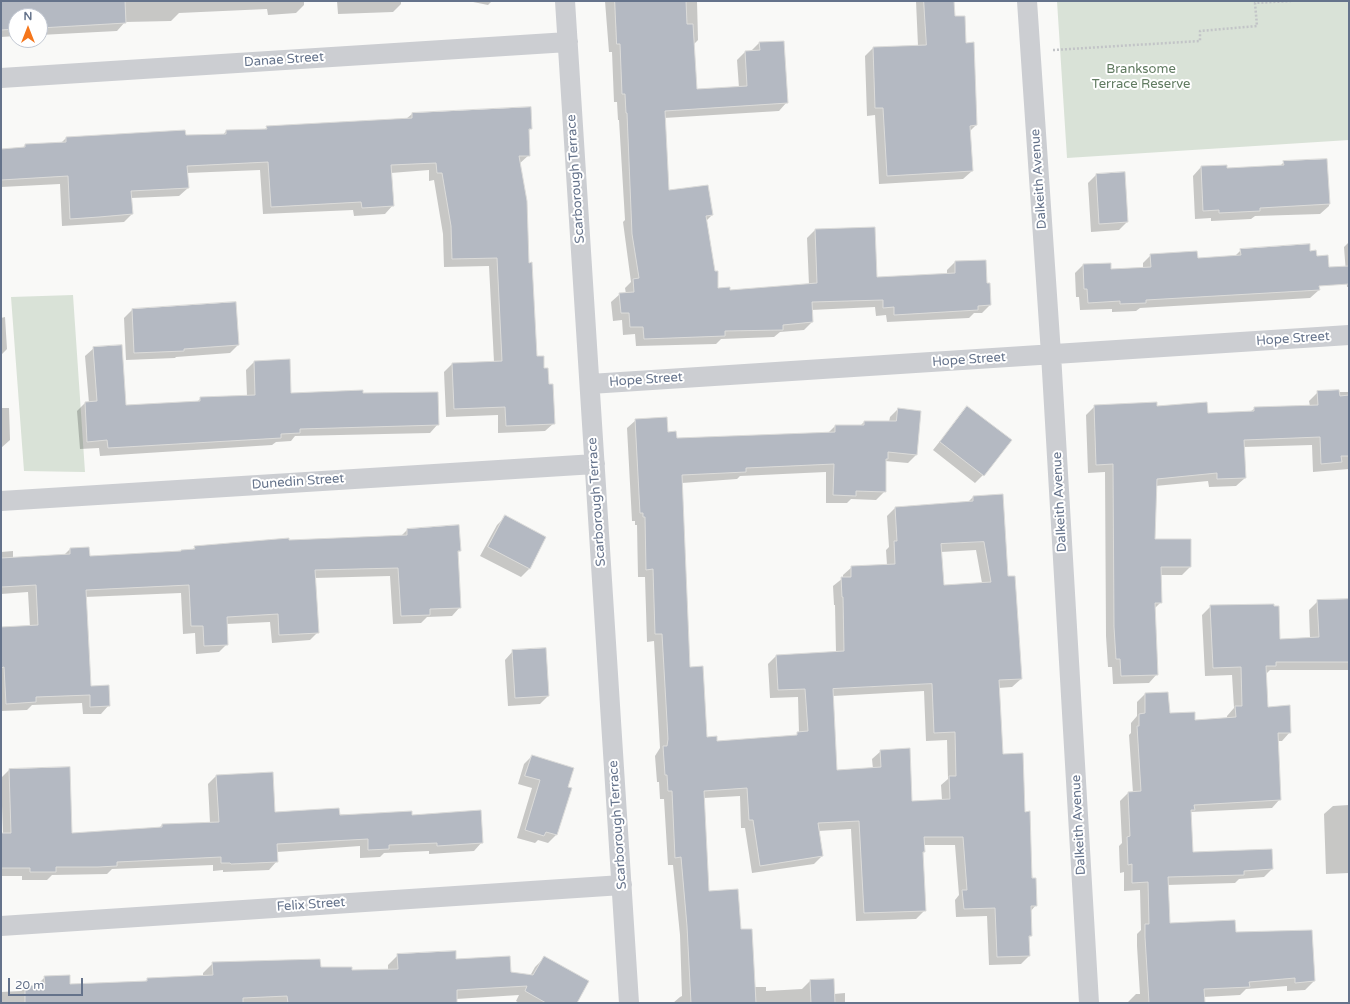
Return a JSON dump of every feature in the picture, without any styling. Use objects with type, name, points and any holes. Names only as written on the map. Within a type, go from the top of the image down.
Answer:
[{"type":"street","name":"Scarborough Terrace","points":[[565,1],[630,1003]]},
{"type":"street","name":"Dalkeith Avenue","points":[[1027,1],[1051,354],[1089,1003]]},
{"type":"street","name":"Danae Street","points":[[1,78],[568,42]]},
{"type":"street","name":"Hope Street","points":[[590,384],[1349,335]]},
{"type":"street","name":"Dunedin Street","points":[[1,501],[595,464]]},
{"type":"street","name":"Felix Street","points":[[1,926],[622,885]]},
{"type":"path","points":[[1031,51],[1200,41],[1200,31],[1257,26],[1255,3],[1291,1]]},
{"type":"green space","name":"Branksome Terrace Reserve","points":[[1057,1],[1349,1],[1349,140],[1067,158]]},
{"type":"green space","points":[[73,295],[85,472],[24,471],[11,297]]},
{"type":"building","points":[[1,1],[125,1],[126,23],[48,28],[48,8],[8,8],[8,30],[1,30]]},
{"type":"building","points":[[615,1],[686,1],[687,24],[693,24],[697,89],[747,86],[745,51],[760,50],[759,42],[784,41],[788,103],[665,111],[669,190],[708,185],[713,215],[706,216],[715,271],[718,271],[718,288],[730,287],[730,290],[817,283],[815,229],[875,227],[877,277],[955,273],[955,261],[986,260],[987,283],[990,283],[991,305],[978,306],[978,310],[894,315],[894,307],[883,308],[883,300],[812,302],[813,322],[783,325],[783,330],[725,331],[725,336],[644,339],[643,327],[630,327],[629,313],[621,313],[619,293],[634,292],[633,279],[639,278],[632,234],[627,113],[625,94],[622,94],[620,44],[617,44]]},
{"type":"building","points":[[924,1],[954,1],[955,16],[965,16],[966,43],[974,42],[977,125],[970,126],[973,171],[887,176],[883,108],[875,108],[873,47],[926,45]]},
{"type":"building","points":[[531,107],[532,129],[529,129],[530,156],[519,156],[527,201],[529,263],[532,262],[537,356],[544,356],[544,368],[548,368],[549,384],[553,384],[555,424],[506,426],[505,407],[454,409],[452,363],[502,361],[497,258],[452,259],[451,226],[442,173],[437,173],[436,163],[391,165],[394,206],[362,208],[361,202],[271,207],[268,162],[187,166],[189,188],[131,191],[133,214],[70,219],[68,176],[1,180],[1,149],[25,147],[25,144],[66,142],[66,137],[185,130],[186,135],[226,134],[226,130],[267,129],[266,126],[412,118],[412,113]]},
{"type":"building","points":[[1327,159],[1330,204],[1260,208],[1260,211],[1219,213],[1219,210],[1203,211],[1201,166],[1227,165],[1227,168],[1284,165],[1283,161]]},
{"type":"building","points":[[1125,172],[1128,222],[1099,224],[1096,174]]},
{"type":"building","points":[[1310,244],[1310,251],[1316,250],[1317,256],[1328,255],[1329,267],[1349,266],[1349,284],[1319,286],[1320,290],[1146,300],[1146,303],[1120,304],[1120,301],[1088,303],[1087,289],[1084,289],[1083,264],[1111,263],[1111,269],[1151,267],[1150,254],[1197,251],[1198,258],[1241,255],[1240,249]]},
{"type":"building","points":[[236,302],[239,345],[184,349],[184,351],[134,353],[132,309]]},
{"type":"building","points":[[122,345],[126,405],[200,401],[200,397],[255,395],[254,361],[290,359],[291,393],[363,390],[363,393],[438,392],[439,425],[300,429],[300,433],[281,434],[281,438],[108,448],[107,440],[87,442],[85,402],[97,401],[93,347]]},
{"type":"building","points":[[1339,390],[1340,396],[1349,395],[1349,456],[1341,456],[1342,462],[1321,464],[1320,437],[1244,440],[1246,478],[1217,479],[1217,473],[1157,479],[1155,539],[1191,539],[1191,567],[1161,567],[1162,603],[1155,603],[1158,675],[1121,676],[1120,659],[1116,659],[1114,627],[1113,464],[1096,465],[1094,405],[1157,402],[1157,406],[1207,402],[1208,413],[1254,411],[1254,407],[1318,405],[1317,391]]},
{"type":"building","points":[[967,406],[1012,440],[984,476],[940,442]]},
{"type":"building","points":[[898,408],[921,411],[917,455],[888,452],[888,459],[886,459],[886,492],[856,491],[856,496],[833,495],[834,464],[746,468],[746,472],[682,475],[690,667],[703,666],[707,737],[717,736],[717,741],[797,735],[797,732],[808,731],[805,689],[778,690],[776,655],[844,651],[841,577],[851,577],[851,566],[895,564],[894,541],[897,541],[895,507],[973,501],[973,496],[1003,494],[1008,576],[1015,576],[1022,679],[999,680],[1003,754],[1023,753],[1025,812],[1030,811],[1032,878],[1036,878],[1037,906],[1031,906],[1032,936],[1029,936],[1030,956],[997,957],[995,908],[964,909],[962,890],[967,890],[963,837],[924,837],[925,852],[923,852],[926,911],[864,913],[859,821],[818,823],[823,856],[760,866],[753,820],[749,820],[747,788],[704,791],[709,891],[738,889],[741,929],[752,929],[756,1003],[691,1003],[687,926],[681,857],[675,858],[672,791],[668,791],[667,775],[665,775],[663,746],[667,746],[668,739],[662,634],[655,634],[653,569],[646,570],[645,517],[643,517],[643,513],[640,513],[635,419],[667,417],[668,432],[676,431],[677,438],[835,432],[835,425],[864,425],[864,421],[896,421]],"holes":[[[984,542],[991,582],[944,585],[941,544]],[[932,684],[934,733],[955,732],[956,776],[949,776],[950,799],[912,801],[910,748],[880,750],[881,767],[837,770],[833,689]]]},
{"type":"building","points":[[505,515],[546,537],[530,569],[488,547]]},
{"type":"building","points":[[459,525],[461,551],[458,551],[461,608],[430,609],[430,615],[401,616],[398,568],[315,570],[319,633],[279,635],[278,614],[227,617],[228,645],[204,646],[203,626],[191,626],[189,585],[86,590],[91,686],[109,685],[110,706],[90,707],[90,695],[36,697],[36,702],[6,704],[4,667],[1,668],[1,627],[38,625],[36,585],[1,587],[1,558],[70,554],[70,548],[89,547],[90,556],[181,551],[195,549],[194,546],[289,538],[289,540],[407,535],[407,529]]},
{"type":"building","points":[[1349,599],[1349,662],[1276,662],[1276,666],[1266,666],[1268,707],[1290,705],[1291,733],[1278,733],[1281,800],[1194,805],[1195,810],[1191,810],[1193,852],[1272,849],[1273,869],[1244,871],[1244,875],[1168,877],[1170,923],[1235,920],[1236,932],[1312,930],[1315,981],[1295,983],[1295,978],[1249,982],[1250,987],[1204,989],[1205,1003],[1149,1003],[1145,937],[1145,924],[1149,924],[1148,882],[1132,883],[1132,864],[1128,865],[1127,837],[1130,836],[1128,792],[1141,791],[1137,726],[1139,726],[1139,714],[1145,713],[1145,693],[1168,692],[1170,713],[1195,712],[1195,720],[1236,717],[1235,706],[1242,706],[1241,667],[1213,668],[1210,605],[1274,604],[1274,606],[1279,606],[1280,639],[1319,637],[1317,600]]},
{"type":"building","points":[[546,648],[549,696],[515,698],[512,650]]},
{"type":"building","points":[[532,755],[574,768],[568,787],[572,788],[557,835],[546,832],[544,836],[525,830],[540,780],[525,776]]},
{"type":"building","points":[[70,767],[72,833],[162,827],[162,824],[219,822],[216,775],[273,772],[275,812],[339,808],[340,815],[412,811],[412,815],[481,810],[483,843],[437,846],[437,843],[389,845],[389,849],[368,850],[368,839],[277,844],[278,862],[231,864],[221,863],[221,857],[117,862],[117,866],[56,867],[56,872],[30,872],[30,868],[1,868],[1,833],[11,833],[9,769]]},
{"type":"building","points":[[456,951],[456,959],[510,956],[511,972],[533,975],[544,956],[589,981],[577,1003],[546,1003],[525,991],[527,986],[457,990],[457,1003],[288,1003],[287,996],[243,998],[243,1003],[25,1003],[25,986],[45,985],[44,976],[70,975],[70,984],[147,981],[147,978],[213,975],[212,962],[320,959],[321,967],[352,967],[352,970],[398,969],[397,954]]},
{"type":"building","points":[[834,979],[835,1003],[811,1003],[810,980]]}]
